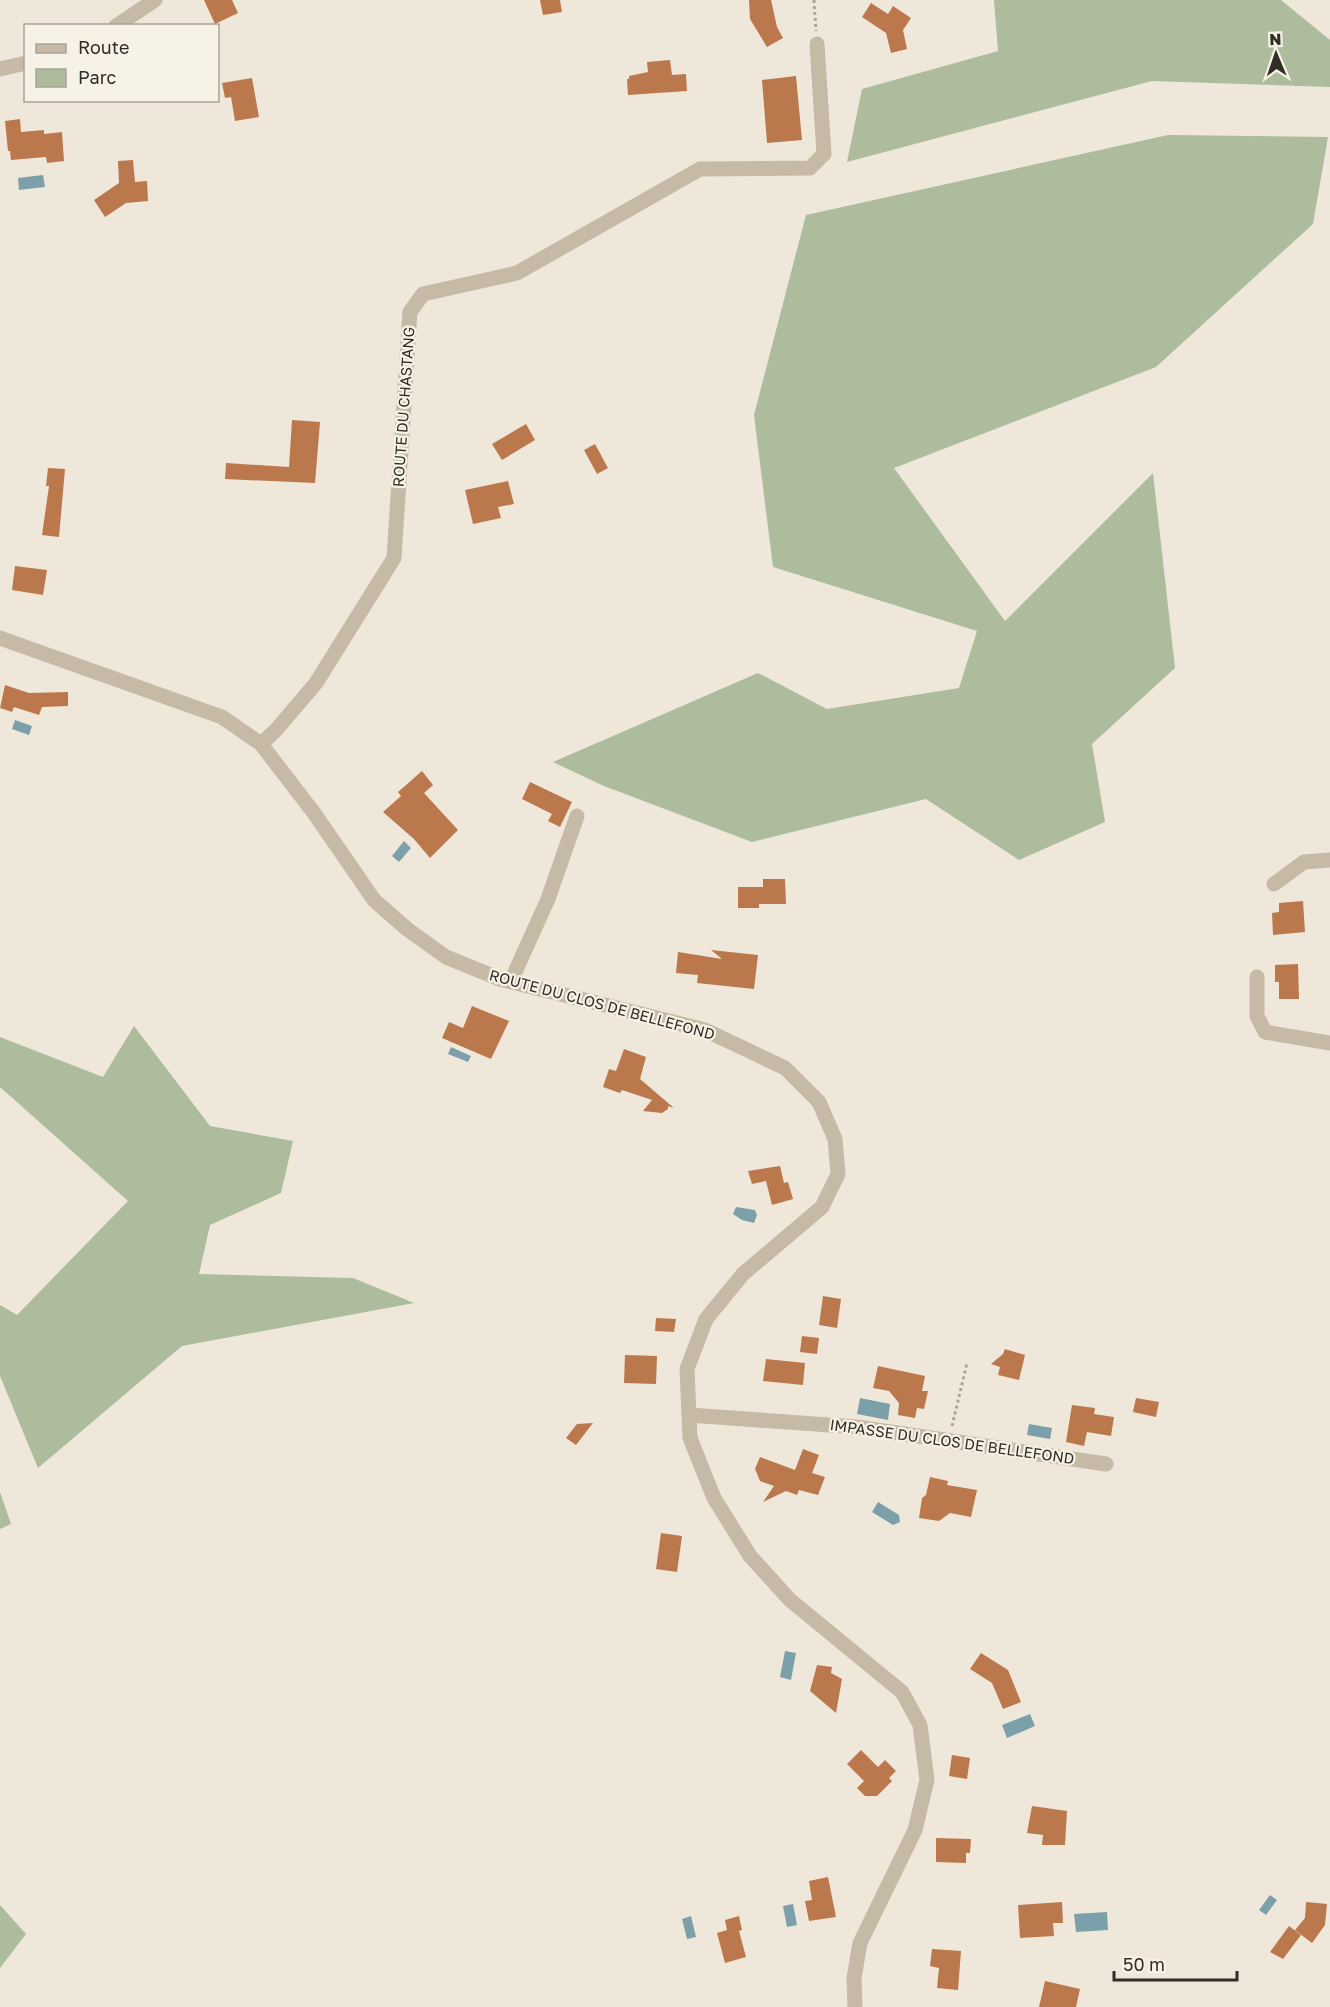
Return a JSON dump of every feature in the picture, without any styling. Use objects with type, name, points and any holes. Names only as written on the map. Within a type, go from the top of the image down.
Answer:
[{"type":"street","points":[[119,24],[155,0]]},
{"type":"street","name":"ROUTE DU CHASTANG","points":[[261,744],[316,683],[394,558],[410,312],[423,294],[517,273],[700,169],[810,168],[824,154],[818,44]]},
{"type":"street","points":[[0,69],[24,63]]},
{"type":"street","points":[[0,638],[222,717],[261,744]]},
{"type":"street","name":"ROUTE DU CLOS DE BELLEFOND","points":[[261,744],[314,813],[374,900],[407,929],[446,957],[500,979],[705,1030],[785,1068],[819,1102],[835,1139],[838,1174],[822,1207],[743,1274],[705,1319],[687,1369],[690,1438],[714,1498],[750,1556],[790,1600],[902,1692],[920,1725],[927,1780],[915,1830],[860,1943],[854,1978],[855,2007]]},
{"type":"street","points":[[511,981],[548,899],[577,816]]},
{"type":"street","points":[[1274,884],[1304,862],[1330,860]]},
{"type":"street","points":[[1257,977],[1257,1016],[1265,1032],[1330,1043]]},
{"type":"street","name":"IMPASSE DU CLOS DE BELLEFOND","points":[[689,1415],[857,1427],[1106,1464]]},
{"type":"path","points":[[814,0],[818,44]]},
{"type":"path","points":[[949,1440],[967,1362]]},
{"type":"green space","points":[[994,0],[1281,0],[1330,40],[1330,87],[1152,81],[847,162],[862,89],[998,51]]},
{"type":"green space","points":[[1168,135],[1328,137],[1313,224],[1156,367],[894,468],[1005,621],[1153,473],[1175,668],[1092,744],[1105,822],[1019,860],[926,799],[752,842],[604,786],[553,762],[758,673],[827,709],[959,688],[977,631],[773,567],[754,415],[806,215]]},
{"type":"green space","points":[[134,1026],[210,1126],[293,1141],[281,1193],[210,1225],[199,1274],[353,1278],[414,1303],[182,1346],[38,1468],[0,1376],[0,1305],[17,1315],[128,1201],[0,1087],[0,1037],[103,1077]]},
{"type":"green space","points":[[0,1492],[11,1524],[0,1529]]},
{"type":"green space","points":[[0,1905],[26,1934],[0,1968]]},
{"type":"water","points":[[43,175],[45,187],[19,190],[18,178]]},
{"type":"water","points":[[15,720],[32,726],[29,735],[12,729]]},
{"type":"water","points":[[404,841],[411,848],[399,862],[392,856]]},
{"type":"water","points":[[451,1047],[471,1056],[468,1062],[448,1054]]},
{"type":"water","points":[[736,1207],[755,1210],[757,1215],[754,1223],[742,1220],[733,1214]]},
{"type":"water","points":[[860,1398],[890,1404],[888,1420],[857,1414]]},
{"type":"water","points":[[1029,1424],[1052,1428],[1050,1439],[1027,1435]]},
{"type":"water","points":[[878,1502],[899,1515],[900,1522],[893,1525],[872,1512]]},
{"type":"water","points":[[785,1651],[796,1653],[791,1680],[780,1677]]},
{"type":"water","points":[[1030,1714],[1035,1726],[1007,1738],[1002,1725]]},
{"type":"water","points":[[1270,1895],[1277,1900],[1266,1915],[1259,1910]]},
{"type":"water","points":[[793,1904],[797,1925],[787,1927],[783,1906]]},
{"type":"water","points":[[1107,1912],[1108,1930],[1076,1932],[1074,1914]]},
{"type":"water","points":[[691,1916],[696,1937],[687,1939],[682,1919]]},
{"type":"building","points":[[204,0],[232,0],[238,13],[215,24]]},
{"type":"building","points":[[540,0],[560,0],[562,12],[543,15]]},
{"type":"building","points":[[749,0],[771,0],[777,27],[783,38],[767,47],[750,19]]},
{"type":"building","points":[[871,3],[888,14],[893,6],[911,18],[903,30],[907,49],[891,53],[886,33],[862,17]]},
{"type":"building","points":[[670,60],[672,75],[686,74],[687,91],[628,95],[627,79],[629,76],[648,72],[647,62]]},
{"type":"building","points":[[796,76],[802,140],[767,143],[762,80]]},
{"type":"building","points":[[252,78],[259,117],[235,121],[231,97],[225,98],[222,83]]},
{"type":"building","points":[[20,119],[21,132],[44,130],[44,134],[62,132],[64,161],[47,163],[46,157],[11,160],[5,121]]},
{"type":"building","points":[[133,160],[135,182],[147,181],[148,201],[126,203],[105,217],[94,200],[119,183],[118,161]]},
{"type":"building","points":[[292,420],[320,422],[315,483],[225,479],[226,463],[289,467]]},
{"type":"building","points":[[526,424],[535,440],[502,460],[492,444]]},
{"type":"building","points":[[595,444],[608,468],[597,474],[584,450]]},
{"type":"building","points":[[48,468],[65,469],[59,537],[42,535],[49,486],[46,486]]},
{"type":"building","points":[[508,481],[514,504],[498,507],[501,518],[473,524],[465,490]]},
{"type":"building","points":[[15,566],[47,570],[43,595],[12,590]]},
{"type":"building","points":[[5,685],[29,693],[68,692],[68,706],[42,707],[39,715],[14,707],[12,712],[0,708]]},
{"type":"building","points":[[422,771],[433,785],[424,793],[458,830],[430,858],[414,839],[383,812],[401,796],[398,792]]},
{"type":"building","points":[[530,782],[572,802],[560,827],[548,821],[552,814],[522,799]]},
{"type":"building","points":[[763,879],[785,879],[786,904],[759,904],[759,908],[738,908],[738,887],[763,887]]},
{"type":"building","points":[[1303,901],[1305,932],[1273,935],[1272,913],[1279,912],[1279,903]]},
{"type":"building","points":[[711,950],[758,955],[754,989],[697,983],[698,975],[676,973],[678,952],[722,959]]},
{"type":"building","points":[[1298,964],[1299,999],[1279,999],[1279,982],[1275,982],[1275,965]]},
{"type":"building","points":[[472,1006],[509,1021],[491,1059],[442,1038],[449,1022],[463,1028]]},
{"type":"building","points":[[624,1049],[646,1057],[640,1079],[674,1108],[668,1106],[668,1109],[662,1113],[643,1111],[652,1100],[622,1090],[620,1093],[603,1087],[609,1069],[616,1071]]},
{"type":"building","points":[[780,1166],[784,1183],[788,1182],[793,1199],[772,1205],[766,1181],[752,1184],[748,1171]]},
{"type":"building","points":[[823,1296],[841,1299],[837,1328],[819,1325]]},
{"type":"building","points":[[656,1318],[676,1319],[674,1332],[655,1331]]},
{"type":"building","points":[[802,1336],[819,1338],[817,1354],[800,1352]]},
{"type":"building","points":[[1005,1349],[1025,1355],[1019,1380],[998,1375],[1000,1367],[991,1364],[1003,1354]]},
{"type":"building","points":[[625,1355],[657,1356],[656,1384],[624,1383]]},
{"type":"building","points":[[766,1359],[805,1363],[803,1385],[763,1381]]},
{"type":"building","points":[[878,1366],[925,1376],[922,1391],[928,1391],[924,1409],[917,1408],[915,1418],[898,1415],[899,1403],[889,1391],[873,1388]]},
{"type":"building","points":[[1136,1398],[1159,1402],[1156,1417],[1133,1412]]},
{"type":"building","points":[[1072,1405],[1095,1408],[1094,1414],[1114,1417],[1111,1436],[1087,1432],[1084,1446],[1066,1442]]},
{"type":"building","points":[[593,1423],[576,1445],[566,1438],[577,1424]]},
{"type":"building","points":[[803,1449],[819,1455],[812,1473],[825,1477],[818,1495],[799,1490],[797,1495],[786,1491],[763,1502],[774,1486],[760,1481],[755,1469],[760,1457],[795,1470]]},
{"type":"building","points":[[930,1477],[948,1481],[947,1485],[977,1490],[971,1517],[950,1513],[939,1521],[919,1518],[922,1498],[926,1495]]},
{"type":"building","points":[[661,1533],[682,1536],[677,1572],[656,1569]]},
{"type":"building","points":[[981,1653],[1008,1670],[1021,1702],[1003,1709],[992,1683],[970,1669]]},
{"type":"building","points":[[817,1665],[832,1667],[831,1673],[842,1679],[836,1713],[810,1691]]},
{"type":"building","points":[[861,1750],[878,1767],[885,1760],[896,1771],[889,1778],[892,1781],[877,1796],[865,1796],[857,1788],[864,1781],[847,1764]]},
{"type":"building","points":[[952,1755],[970,1758],[967,1779],[949,1776]]},
{"type":"building","points":[[1032,1806],[1067,1811],[1065,1845],[1042,1845],[1043,1835],[1027,1833]]},
{"type":"building","points":[[936,1838],[971,1839],[970,1853],[966,1853],[966,1863],[936,1862]]},
{"type":"building","points":[[828,1877],[836,1917],[809,1921],[805,1901],[812,1900],[809,1881]]},
{"type":"building","points":[[1062,1902],[1063,1923],[1053,1923],[1054,1936],[1020,1938],[1018,1905]]},
{"type":"building","points":[[1306,1902],[1327,1904],[1325,1925],[1312,1943],[1295,1930],[1305,1918]]},
{"type":"building","points":[[739,1916],[742,1930],[739,1931],[746,1957],[725,1963],[717,1933],[727,1930],[725,1920]]},
{"type":"building","points":[[1289,1926],[1301,1935],[1283,1959],[1270,1952]]},
{"type":"building","points":[[932,1949],[961,1951],[958,1990],[937,1988],[939,1968],[930,1966]]},
{"type":"building","points":[[1045,1981],[1080,1989],[1076,2007],[1039,2007]]}]
